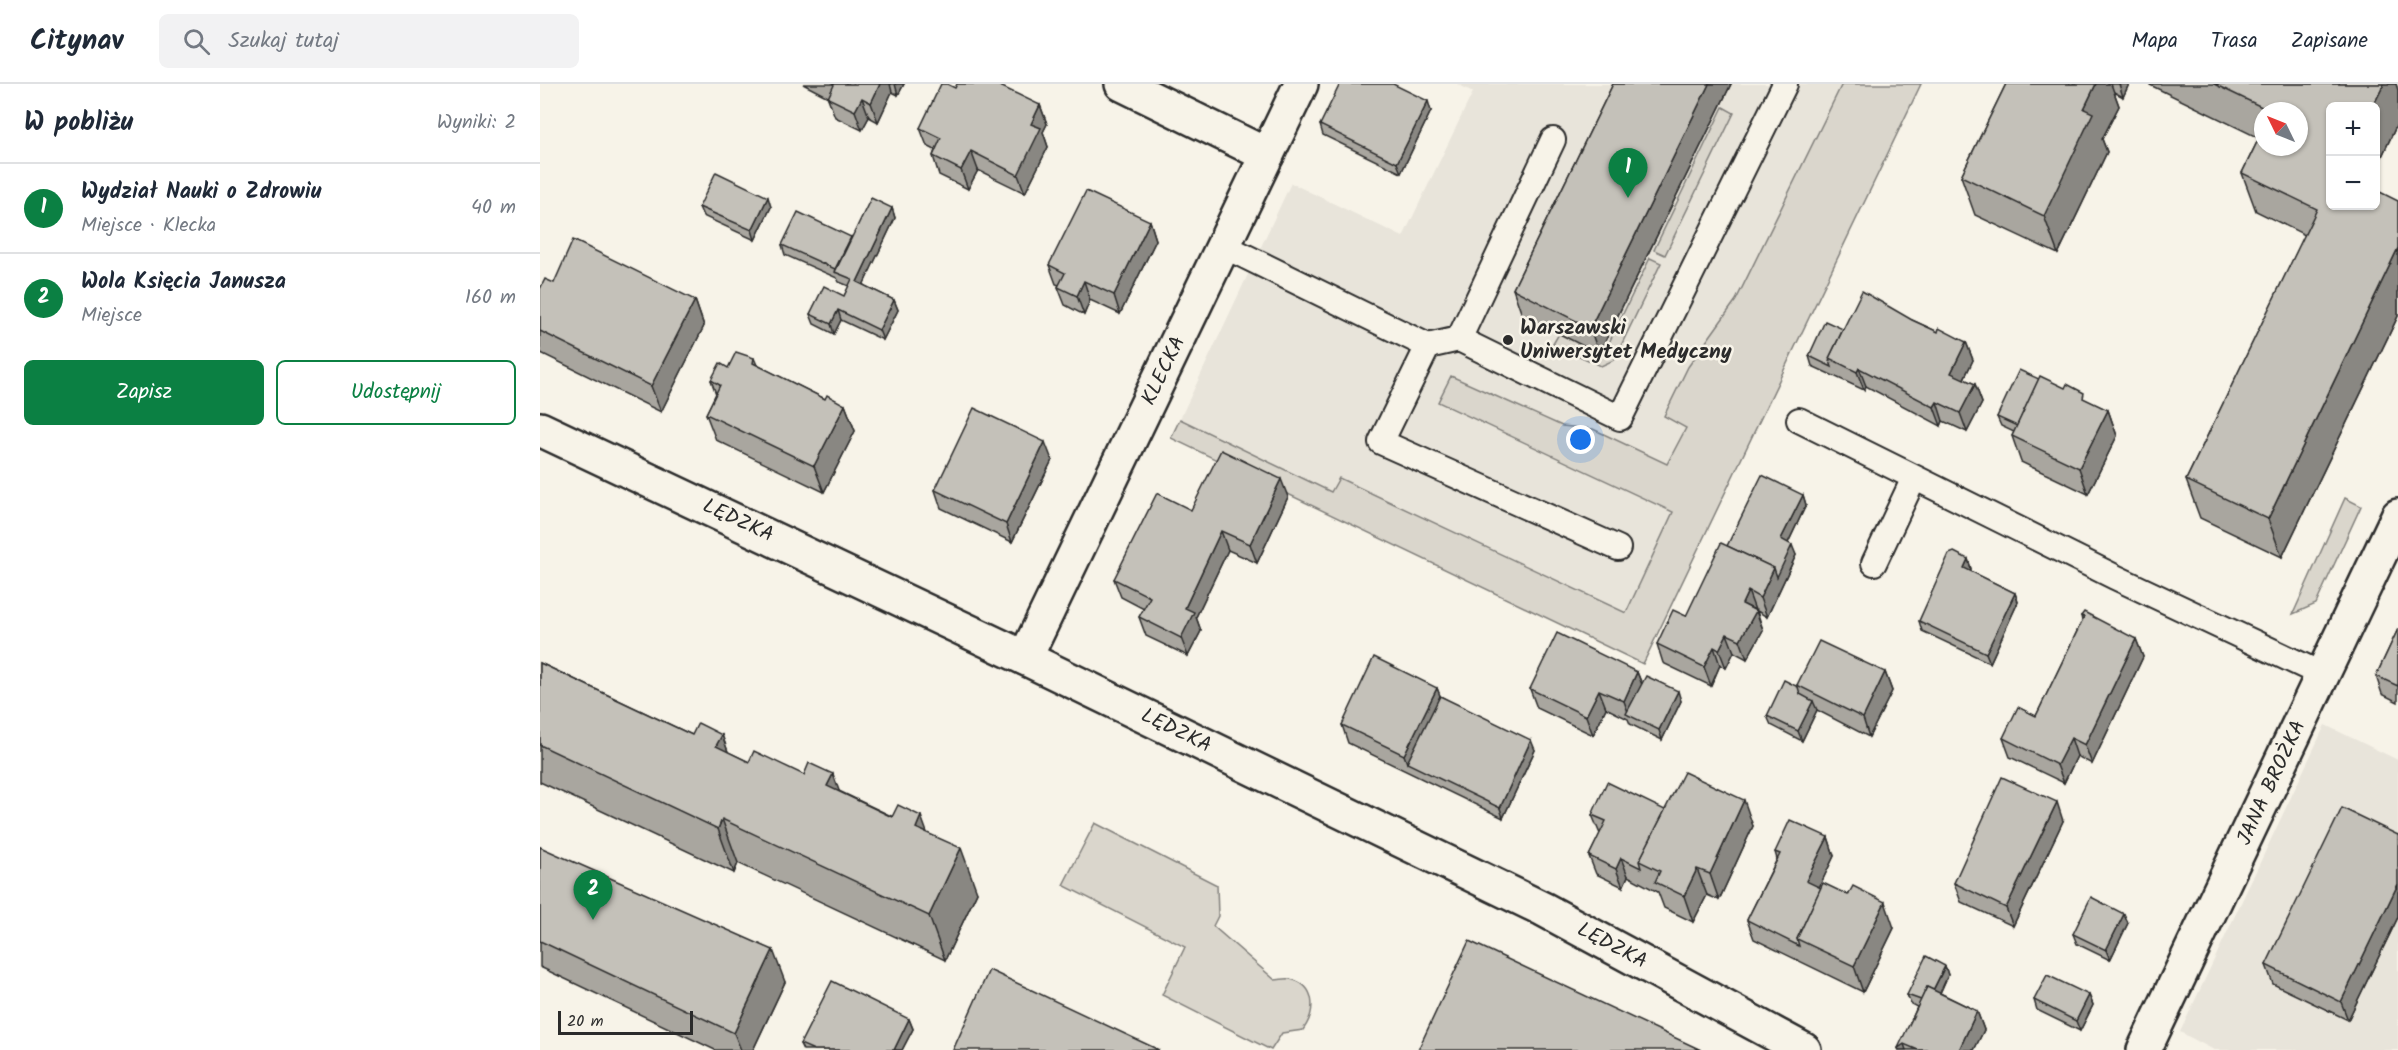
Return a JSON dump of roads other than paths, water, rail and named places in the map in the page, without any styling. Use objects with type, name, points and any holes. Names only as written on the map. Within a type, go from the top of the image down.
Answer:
[{"type":"street","points":[[1122,84],[1267,155]]},
{"type":"street","name":"KLECKA","points":[[1025,658],[1301,84]]},
{"type":"street","name":"LĘDZKA","points":[[540,429],[1025,658],[1543,909],[1804,1050]]},
{"type":"street","name":"JANA BROŻKA","points":[[2144,1050],[2396,523]]},
{"type":"lane","points":[[1224,246],[1428,346],[1458,339],[1620,418],[1785,84]]},
{"type":"lane","points":[[1458,339],[1553,140]]},
{"type":"lane","points":[[1428,346],[1381,442],[1618,548]]},
{"type":"lane","points":[[1799,420],[2115,577],[2323,675]]},
{"type":"lane","points":[[1874,563],[1914,478]]},
{"type":"place","name":"Wydział Nauki o Zdrowiu","points":[[1628,198]]},
{"type":"place","name":"Warszawski Uniwersytet Medyczny","points":[[1508,340]]},
{"type":"place","name":"Wola Księcia Janusza","points":[[593,920]]}]
